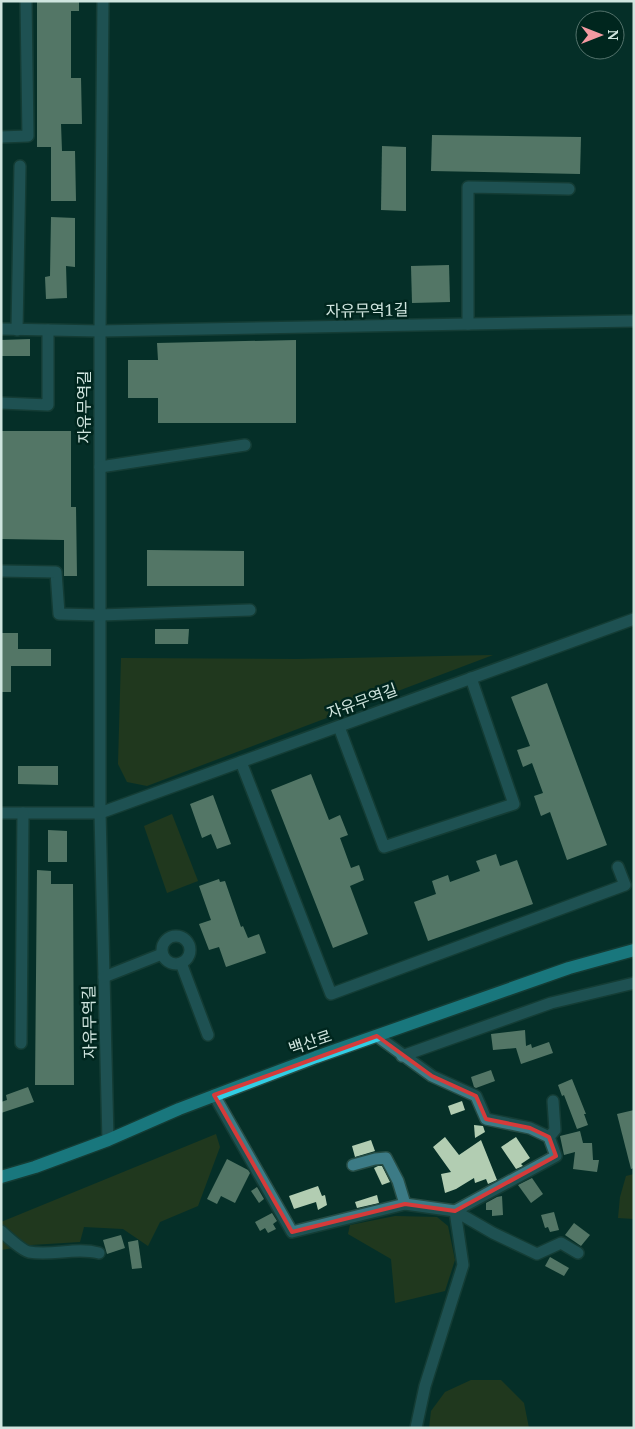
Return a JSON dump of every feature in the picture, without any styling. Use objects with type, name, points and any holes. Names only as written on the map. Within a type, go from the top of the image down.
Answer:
[{"type":"main road","name":"백산로","points":[[1,1177],[35,1167],[108,1140],[214,1095],[316,1057],[568,968],[634,950]]},
{"type":"street","points":[[1,137],[28,136],[26,1]]},
{"type":"street","name":"자유무역길","points":[[102,1],[100,813],[108,1140]]},
{"type":"street","points":[[17,330],[20,166]]},
{"type":"street","points":[[468,324],[468,187],[568,189]]},
{"type":"street","name":"자유무역1길","points":[[1,329],[100,331],[634,322]]},
{"type":"street","points":[[1,404],[48,405],[48,330]]},
{"type":"street","points":[[100,467],[245,445]]},
{"type":"street","points":[[1,571],[56,572],[59,614],[100,615],[250,610]]},
{"type":"street","name":"자유무역길","points":[[100,813],[634,619]]},
{"type":"street","points":[[339,727],[384,847],[514,804],[471,678]]},
{"type":"street","points":[[241,762],[330,994],[625,885],[618,867]]},
{"type":"street","points":[[1,813],[100,813]]},
{"type":"street","points":[[21,1043],[23,813]]},
{"type":"street","points":[[172,936],[181,937],[188,943],[190,948],[188,957],[181,963],[172,964],[164,959],[162,954],[164,941],[172,936]]},
{"type":"street","points":[[104,977],[162,954]]},
{"type":"street","points":[[181,963],[208,1035]]},
{"type":"street","points":[[402,1056],[550,1003],[634,983]]},
{"type":"street","points":[[377,1036],[432,1076],[476,1096],[486,1119],[530,1128],[549,1138],[556,1156],[456,1211]]},
{"type":"street","points":[[214,1095],[292,1232],[406,1204],[456,1211],[493,1233],[537,1254],[561,1243],[578,1253]]},
{"type":"street","points":[[549,1138],[554,1130],[553,1101]]},
{"type":"street","points":[[353,1165],[386,1158],[398,1181],[406,1204]]},
{"type":"street","points":[[416,1428],[424,1386],[463,1265],[456,1211]]},
{"type":"street","points":[[1,1231],[28,1252],[62,1252],[86,1249],[99,1253]]},
{"type":"highlighted area","points":[[377,1036],[432,1076],[476,1096],[486,1119],[530,1128],[549,1137],[556,1156],[455,1211],[405,1204],[292,1232],[214,1095]]},
{"type":"shaded area","points":[[493,655],[147,786],[127,782],[118,764],[121,658],[297,659]]},
{"type":"shaded area","points":[[172,814],[198,881],[167,893],[144,826]]},
{"type":"shaded area","points":[[216,1134],[220,1147],[198,1206],[160,1222],[148,1246],[123,1229],[84,1227],[80,1242],[31,1245],[1,1250],[1,1222]]},
{"type":"shaded area","points":[[634,1174],[634,1219],[618,1218],[620,1197],[626,1176]]},
{"type":"shaded area","points":[[395,1216],[437,1217],[448,1226],[455,1260],[445,1291],[395,1303],[391,1259],[348,1234],[350,1225]]},
{"type":"shaded area","points":[[471,1380],[501,1380],[524,1403],[529,1428],[429,1428],[431,1411],[445,1392]]},
{"type":"building","points":[[37,1],[79,1],[79,11],[71,11],[71,78],[81,78],[82,124],[61,124],[62,151],[75,151],[76,201],[51,201],[51,147],[37,147]]},
{"type":"building","points":[[432,135],[581,137],[580,174],[431,171]]},
{"type":"building","points":[[382,146],[406,147],[406,211],[381,210]]},
{"type":"building","points":[[51,217],[75,218],[75,267],[66,266],[67,298],[46,299],[45,277],[50,276]]},
{"type":"building","points":[[449,265],[450,302],[412,303],[411,266]]},
{"type":"building","points":[[30,339],[30,356],[1,356],[1,340]]},
{"type":"building","points":[[296,340],[296,423],[158,423],[158,398],[128,398],[128,360],[158,360],[157,343]]},
{"type":"building","points":[[1,431],[71,431],[71,507],[76,507],[77,576],[64,576],[64,540],[1,539]]},
{"type":"building","points":[[147,550],[244,551],[244,586],[147,586]]},
{"type":"building","points":[[155,629],[189,629],[188,644],[155,644]]},
{"type":"building","points":[[1,633],[18,633],[18,649],[51,649],[51,666],[11,666],[11,692],[1,692]]},
{"type":"building","points":[[547,683],[607,845],[567,860],[550,812],[541,816],[534,796],[543,793],[532,763],[523,767],[517,750],[530,746],[511,697]]},
{"type":"building","points":[[18,766],[58,766],[58,785],[18,784]]},
{"type":"building","points":[[311,774],[329,820],[340,815],[348,835],[340,838],[351,868],[359,865],[364,880],[350,886],[368,934],[333,948],[271,790]]},
{"type":"building","points":[[213,795],[231,844],[217,849],[211,834],[202,838],[190,804]]},
{"type":"building","points":[[48,830],[67,831],[67,862],[48,862]]},
{"type":"building","points":[[496,854],[500,866],[517,860],[533,904],[428,941],[414,902],[436,894],[432,881],[448,875],[450,882],[480,871],[476,861]]},
{"type":"building","points":[[37,870],[51,871],[51,884],[73,884],[74,1085],[35,1085]]},
{"type":"building","points":[[219,879],[220,882],[225,881],[241,927],[243,926],[248,938],[259,934],[266,953],[226,967],[219,947],[209,950],[199,924],[211,920],[199,886]]},
{"type":"building","points":[[525,1030],[526,1046],[531,1044],[532,1048],[549,1042],[553,1053],[521,1064],[516,1048],[493,1050],[491,1034]]},
{"type":"building","points":[[491,1070],[495,1081],[476,1088],[474,1087],[471,1077]]},
{"type":"building","points":[[572,1079],[586,1114],[584,1114],[588,1125],[577,1129],[564,1095],[562,1096],[558,1085]]},
{"type":"building","points":[[28,1087],[34,1102],[1,1113],[1,1102],[7,1100],[6,1095]]},
{"type":"building","points":[[462,1101],[465,1110],[451,1115],[448,1106]]},
{"type":"building","points":[[634,1110],[634,1168],[631,1169],[617,1114]]},
{"type":"building","points":[[474,1125],[483,1126],[485,1132],[475,1138]]},
{"type":"building","points":[[580,1131],[583,1143],[592,1143],[593,1160],[599,1160],[597,1172],[573,1169],[575,1152],[564,1155],[560,1136]]},
{"type":"building","points":[[445,1137],[459,1155],[481,1140],[497,1180],[488,1184],[486,1179],[475,1183],[474,1178],[456,1189],[445,1193],[441,1174],[451,1172],[433,1147]]},
{"type":"building","points":[[516,1137],[530,1158],[521,1164],[523,1166],[516,1169],[501,1147]]},
{"type":"building","points":[[371,1140],[375,1151],[355,1157],[352,1146]]},
{"type":"building","points":[[227,1159],[248,1170],[250,1173],[235,1203],[221,1196],[217,1204],[207,1199]]},
{"type":"building","points":[[382,1166],[390,1182],[382,1185],[374,1168]]},
{"type":"building","points":[[532,1178],[543,1194],[531,1203],[518,1185]]},
{"type":"building","points":[[318,1186],[322,1196],[325,1195],[327,1205],[318,1210],[316,1202],[294,1209],[289,1196]]},
{"type":"building","points":[[257,1187],[264,1199],[259,1203],[251,1191]]},
{"type":"building","points":[[377,1195],[379,1203],[357,1208],[355,1202]]},
{"type":"building","points":[[502,1196],[503,1215],[492,1216],[492,1210],[486,1210],[486,1203]]},
{"type":"building","points":[[554,1212],[559,1230],[550,1232],[548,1227],[545,1228],[541,1215]]},
{"type":"building","points":[[272,1213],[277,1221],[273,1224],[276,1229],[268,1233],[265,1228],[260,1231],[255,1222]]},
{"type":"building","points":[[574,1223],[590,1235],[581,1246],[565,1235]]},
{"type":"building","points":[[121,1235],[125,1248],[107,1254],[103,1240]]},
{"type":"building","points":[[138,1240],[142,1268],[132,1269],[128,1242]]},
{"type":"building","points":[[550,1257],[569,1268],[564,1276],[545,1266]]}]
